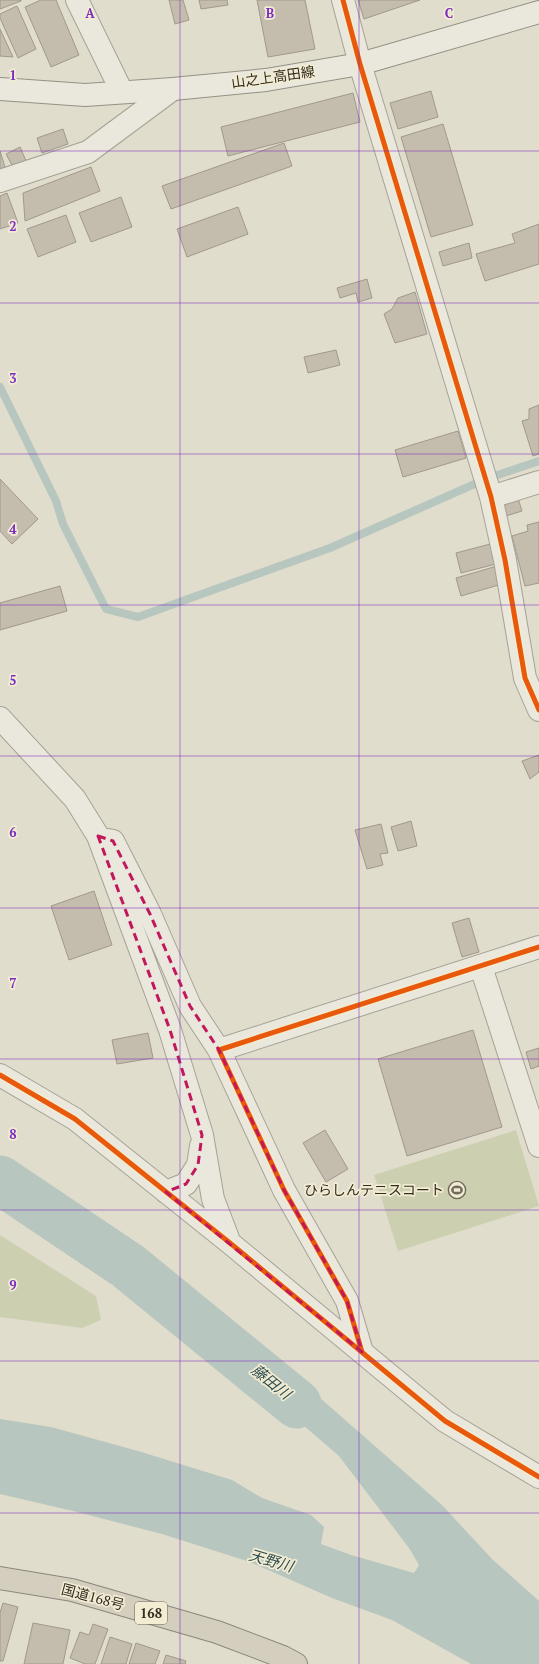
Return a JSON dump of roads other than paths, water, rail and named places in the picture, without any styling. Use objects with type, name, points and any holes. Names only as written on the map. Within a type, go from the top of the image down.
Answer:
[{"type":"highway","name":"国道168号","points":[[0,1578],[72,1590],[216,1632],[283,1657],[296,1664]]},
{"type":"street","points":[[77,0],[122,92]]},
{"type":"street","points":[[343,0],[360,64],[491,497],[505,560],[525,678],[539,710]]},
{"type":"street","name":"山之上高田線","points":[[0,89],[85,95],[173,89],[266,80],[360,64],[539,12]]},
{"type":"street","points":[[0,181],[88,152],[173,89]]},
{"type":"street","points":[[491,497],[539,482]]},
{"type":"street","points":[[0,718],[75,799],[98,836],[170,1030],[202,1135],[213,1200],[230,1243]]},
{"type":"street","points":[[98,836],[113,841],[150,914],[190,1006],[219,1050],[284,1190],[347,1301],[362,1352]]},
{"type":"street","points":[[219,1050],[481,967],[539,947]]},
{"type":"street","points":[[481,967],[539,1146]]},
{"type":"street","points":[[0,1075],[75,1120],[230,1243],[445,1421],[539,1477]]},
{"type":"street","points":[[166,1192],[186,1184],[198,1166],[202,1135]]},
{"type":"water","name":"天野川","points":[[262,1347],[442,1505],[492,1559],[539,1601],[539,1664],[471,1664],[392,1620],[332,1598],[250,1562],[162,1534],[0,1494],[0,1419],[51,1427],[138,1451],[232,1480],[262,1498],[311,1515],[324,1527],[321,1544],[351,1555],[414,1573],[419,1565],[409,1548],[339,1456],[237,1368]]},
{"type":"waterway","points":[[0,387],[56,501],[63,524],[106,609],[138,617],[330,548],[486,479],[539,461]]},
{"type":"waterway","name":"藤田川","points":[[0,1180],[128,1266],[297,1404]]},
{"type":"place","name":"ひらしんテニスコート","points":[[457,1190]]}]
